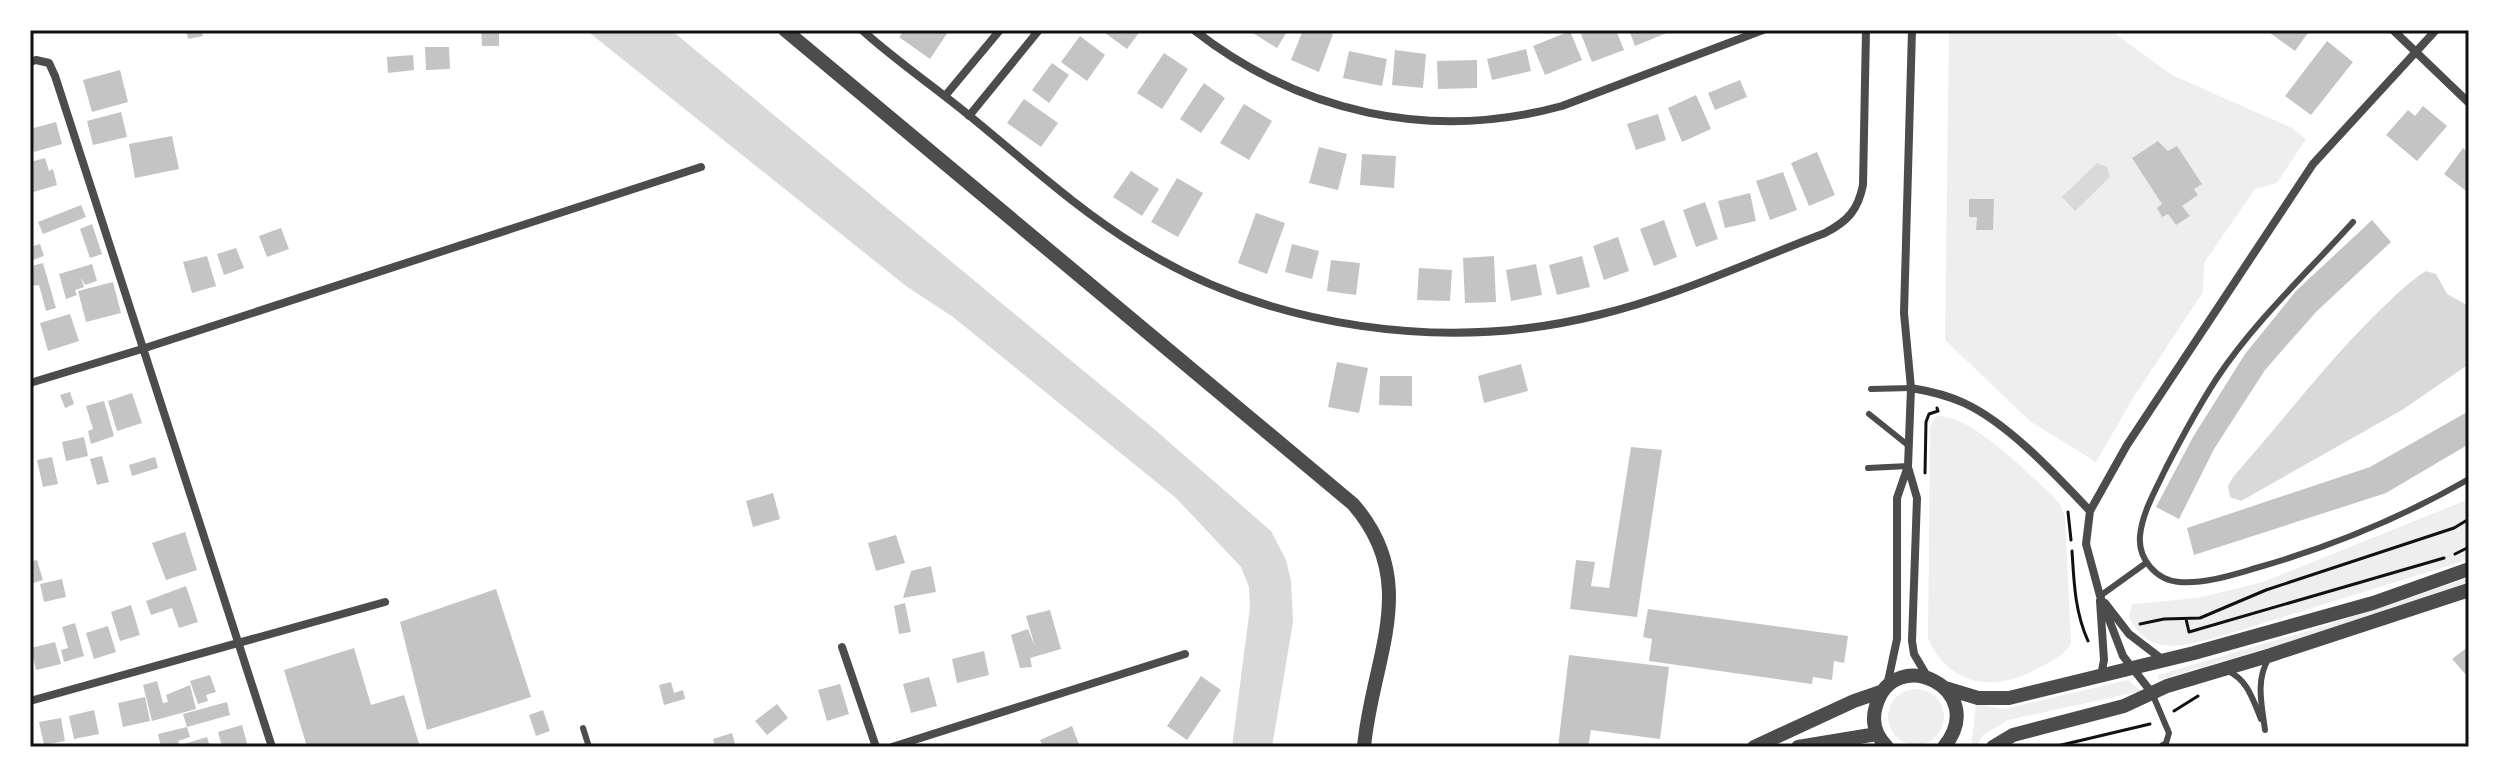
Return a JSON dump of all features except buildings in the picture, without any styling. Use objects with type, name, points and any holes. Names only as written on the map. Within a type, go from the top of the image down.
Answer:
[{"type":"street","points":[[785,30],[1353,504],[1365,518],[1384,553],[1391,587],[1364,747]]},
{"type":"street","points":[[862,30],[1072,201],[1152,255],[1220,287],[1305,314],[1383,328],[1462,333],[1525,328],[1624,308],[1841,225],[1859,204],[1863,185],[1866,30]]},
{"type":"street","points":[[945,96],[1000,30]]},
{"type":"street","points":[[969,116],[1039,30]]},
{"type":"street","points":[[1194,30],[1259,74],[1312,97],[1382,116],[1457,121],[1536,113],[1562,106],[1763,30]]},
{"type":"street","points":[[1887,747],[1877,734],[1874,712],[1885,689],[1897,639],[1897,498],[1908,466],[1911,388],[1904,313],[1912,30]]},
{"type":"street","points":[[2393,30],[2469,103]]},
{"type":"street","points":[[2152,693],[2123,656],[2100,596],[2086,544],[2090,511],[2127,445],[2313,164],[2436,30]]},
{"type":"street","points":[[30,62],[49,63],[272,747]]},
{"type":"street","points":[[30,383],[701,167]]},
{"type":"street","points":[[1911,388],[1966,403],[1994,422],[2090,511]]},
{"type":"street","points":[[1908,466],[1917,498],[1912,641],[1914,654],[1928,678]]},
{"type":"street","points":[[1754,747],[1885,689],[1906,676],[1928,678],[1945,688],[1996,700],[2101,676],[2373,603],[2469,569]]},
{"type":"street","points":[[1993,747],[2013,735],[2124,706],[2152,693],[2469,590]]},
{"type":"street","points":[[2100,596],[2124,628],[2163,660]]},
{"type":"street","points":[[2100,596],[2104,660],[2101,676]]},
{"type":"street","points":[[30,701],[385,602]]},
{"type":"street","points":[[842,647],[876,747]]},
{"type":"street","points":[[892,747],[1185,654]]},
{"type":"street","points":[[1945,688],[1957,717],[1949,744]]},
{"type":"street","points":[[1798,747],[1877,734]]},
{"type":"lane","points":[[2353,222],[2254,331],[2218,377],[2193,418],[2144,519],[2140,547],[2146,563],[2160,575],[2178,582],[2196,582],[2236,574],[2297,556],[2385,522],[2469,479]]},
{"type":"lane","points":[[1871,389],[1911,388]]},
{"type":"lane","points":[[1869,414],[1909,446]]},
{"type":"lane","points":[[1868,468],[1908,466]]},
{"type":"lane","points":[[2100,596],[2146,563]]},
{"type":"lane","points":[[2224,669],[2241,679],[2250,690],[2265,730],[2260,687],[2262,673],[2271,655]]},
{"type":"lane","points":[[2152,693],[2168,738],[2160,747]]},
{"type":"lane","points":[[583,728],[589,747]]},
{"type":"path","points":[[1925,483],[1926,422],[1929,414],[1938,411],[1934,393]]},
{"type":"path","points":[[2068,512],[2075,601],[2089,643]]},
{"type":"path","points":[[2124,628],[2164,619],[2200,618],[2266,590],[2454,528],[2469,519]]},
{"type":"path","points":[[2186,619],[2189,632],[2451,556],[2469,547]]},
{"type":"path","points":[[2053,747],[2145,726],[2205,692]]},
{"type":"shaded area","points":[[586,30],[671,30],[1154,429],[1271,531],[1286,560],[1291,581],[1293,622],[1272,747],[1232,747],[1250,607],[1249,587],[1241,567],[1176,498],[953,317],[906,286]]},
{"type":"shaded area","points":[[1949,30],[2110,30],[2172,75],[2292,128],[2306,139],[2277,183],[2255,189],[2204,263],[2203,292],[2133,398],[2096,462],[2031,422],[1945,340]]},
{"type":"shaded area","points":[[2097,163],[2107,167],[2110,177],[2075,211],[2062,197]]},
{"type":"shaded area","points":[[2426,271],[2436,274],[2447,294],[2469,306],[2469,364],[2402,410],[2241,501],[2230,497],[2228,486],[2233,477],[2323,371],[2379,311]]},
{"type":"shaded area","points":[[1936,416],[1966,424],[1997,446],[2050,493],[2060,504],[2065,517],[2071,643],[2057,658],[2005,681],[1975,680],[1961,675],[1948,667],[1928,638],[1930,427]]},
{"type":"shaded area","points":[[2469,499],[2469,558],[2458,563],[2190,644],[2166,646],[2156,643],[2137,630],[2129,617],[2132,604],[2198,598],[2263,582]]},
{"type":"shaded area","points":[[2469,578],[2469,583],[2320,633],[2159,680],[2158,675],[2318,628]]},
{"type":"shaded area","points":[[2128,680],[2141,691],[2008,720],[1983,735],[1976,747],[1971,747],[1976,704],[2004,709]]},
{"type":"shaded area","points":[[1916,689],[1936,697],[1944,717],[1936,737],[1916,745],[1896,737],[1888,717],[1896,697]]}]
